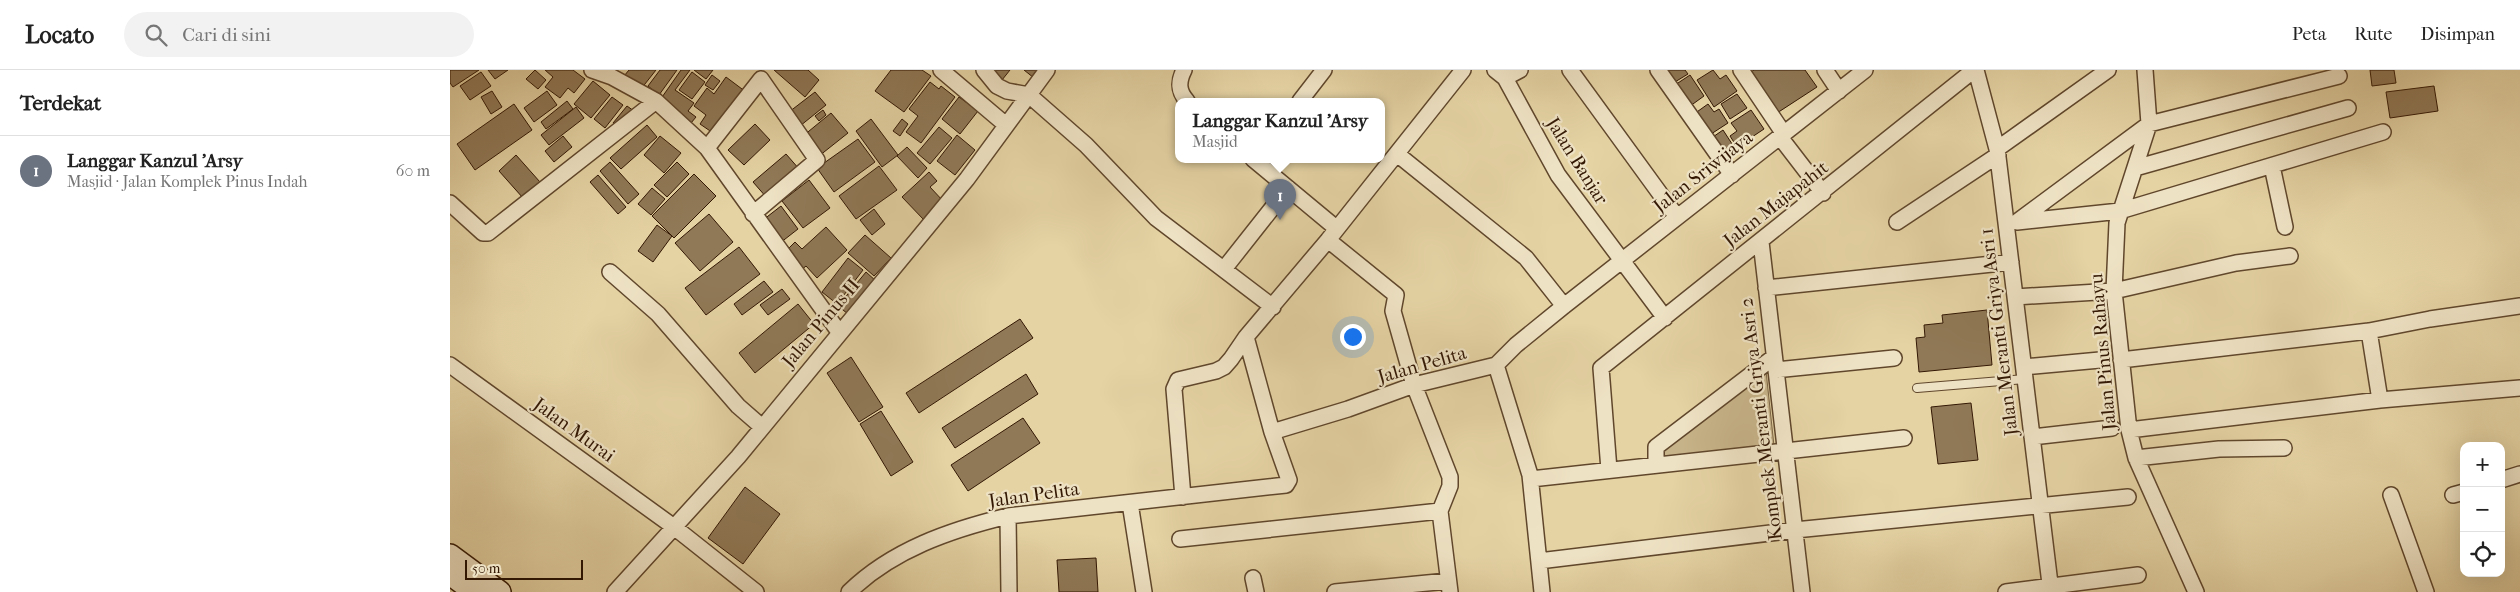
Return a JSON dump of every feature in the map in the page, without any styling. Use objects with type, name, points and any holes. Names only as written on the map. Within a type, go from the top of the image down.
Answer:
[{"type":"main road","points":[[450,555],[500,592]]},
{"type":"main road","points":[[450,574],[474,592]]},
{"type":"street","points":[[592,70],[615,74],[656,101],[707,148],[839,332]]},
{"type":"street","points":[[941,70],[1006,125]]},
{"type":"street","points":[[984,70],[997,86],[1007,91],[1029,94],[1086,145],[1156,218],[1272,307]]},
{"type":"street","name":"Jalan Pinus II","points":[[615,592],[738,457],[761,426],[966,179],[1047,70]]},
{"type":"street","points":[[1184,70],[1179,82],[1179,90],[1185,98]]},
{"type":"street","points":[[1183,497],[1174,389],[1178,380],[1224,367],[1246,337],[1332,234],[1463,70]]},
{"type":"street","points":[[1500,74],[1520,70]]},
{"type":"street","points":[[1570,70],[1677,217]]},
{"type":"street","points":[[1658,70],[1732,175]]},
{"type":"street","points":[[1741,70],[1782,136],[1823,193]]},
{"type":"street","points":[[1826,70],[1839,91]]},
{"type":"street","name":"Jalan Sriwijaya","points":[[1564,306],[1865,70]]},
{"type":"street","name":"Jalan Majapahit","points":[[1609,470],[1602,368],[1823,193],[1954,76],[1975,70]]},
{"type":"street","name":"Jalan Meranti Griya Asri 1","points":[[1975,70],[1998,152],[2012,226],[2011,262],[2051,590]]},
{"type":"street","points":[[1897,222],[1998,152],[2108,70]]},
{"type":"street","name":"Jalan Pinus Rahayu","points":[[2145,70],[2149,124],[2120,211],[2114,291],[2129,430],[2136,458],[2196,592]]},
{"type":"street","points":[[1302,98],[1316,73]]},
{"type":"street","name":"Jalan Banjar","points":[[1500,74],[1558,175],[1665,318]]},
{"type":"street","points":[[707,148],[764,75],[817,160],[753,214]]},
{"type":"street","points":[[2012,226],[2149,124],[2339,76]]},
{"type":"street","points":[[450,203],[483,233],[488,233],[656,101]]},
{"type":"street","points":[[2135,168],[2348,108]]},
{"type":"street","points":[[2012,226],[2120,211],[2383,132]]},
{"type":"street","points":[[1397,154],[1526,258],[1564,306]]},
{"type":"street","points":[[1259,163],[1288,188],[1332,234],[1396,295],[1393,311],[1414,385],[1450,477],[1450,486],[1440,511],[1449,586],[1335,592]]},
{"type":"street","points":[[2272,166],[2285,228]]},
{"type":"street","points":[[1224,270],[1288,188]]},
{"type":"street","name":"Komplek Meranti Griya Asri 2","points":[[1760,242],[1802,592]]},
{"type":"street","points":[[2015,297],[2114,291],[2236,263],[2290,256]]},
{"type":"street","points":[[1766,288],[2011,262]]},
{"type":"street","points":[[610,272],[658,314],[711,372],[738,406],[761,426]]},
{"type":"street","name":"Jalan Pelita","points":[[849,592],[883,563],[905,551],[980,523],[1008,516],[1286,485],[1289,480],[1272,432],[1348,409],[1414,385],[1496,365],[1516,345],[1564,306]]},
{"type":"street","points":[[2121,360],[2369,331],[2430,319],[2520,306]]},
{"type":"street","points":[[2369,331],[2380,400]]},
{"type":"street","points":[[1246,337],[1272,432]]},
{"type":"street","points":[[1656,465],[1656,447],[1775,363],[1894,358]]},
{"type":"street","points":[[2025,373],[2100,360]]},
{"type":"street","name":"Jalan Murai","points":[[450,365],[674,527],[756,592]]},
{"type":"street","points":[[1496,365],[1531,479],[1542,592]]},
{"type":"street","points":[[2129,430],[2380,400],[2520,388]]},
{"type":"street","points":[[2032,437],[2112,428]]},
{"type":"street","points":[[1531,479],[1904,438]]},
{"type":"street","points":[[2136,458],[2218,449],[2284,448]]},
{"type":"street","points":[[2505,479],[2520,474]]},
{"type":"street","points":[[2391,495],[2426,592]]},
{"type":"street","points":[[1539,561],[1794,530],[2128,497]]},
{"type":"street","points":[[1130,503],[1144,592]]},
{"type":"street","points":[[1180,539],[1440,511]]},
{"type":"street","points":[[1008,516],[1009,592]]},
{"type":"street","points":[[2006,592],[2051,590],[2138,575]]},
{"type":"lane","points":[[1917,388],[2025,373]]},
{"type":"shaded area","points":[[1766,371],[1774,446],[1656,457],[1663,450]]},
{"type":"building","points":[[450,70],[479,70],[453,87],[450,83]]},
{"type":"building","points":[[488,70],[508,70],[495,79]]},
{"type":"building","points":[[535,70],[546,80],[538,89],[526,79]]},
{"type":"building","points":[[545,70],[573,70],[585,79],[574,93],[568,88],[560,98],[545,87],[553,77]]},
{"type":"building","points":[[629,70],[656,70],[641,89],[624,76]]},
{"type":"building","points":[[660,70],[677,70],[659,95],[648,86]]},
{"type":"building","points":[[681,70],[690,70],[675,90],[694,103],[688,111],[696,117],[691,123],[660,100]]},
{"type":"building","points":[[694,70],[713,70],[706,79]]},
{"type":"building","points":[[774,70],[808,70],[819,80],[805,97]]},
{"type":"building","points":[[891,70],[922,70],[931,76],[904,112],[875,91]]},
{"type":"building","points":[[988,70],[1010,70],[1002,80]]},
{"type":"building","points":[[1024,70],[1040,70],[1034,78]]},
{"type":"building","points":[[1667,70],[1685,70],[1688,74],[1670,85],[1662,73]]},
{"type":"building","points":[[1713,70],[1720,79],[1726,75],[1737,91],[1714,107],[1697,80]]},
{"type":"building","points":[[1754,70],[1805,70],[1817,87],[1774,115],[1747,74]]},
{"type":"building","points":[[2370,70],[2394,70],[2396,83],[2372,86]]},
{"type":"building","points":[[481,72],[491,86],[470,100],[460,86]]},
{"type":"building","points":[[692,72],[705,82],[692,99],[679,90]]},
{"type":"building","points":[[712,75],[720,81],[713,90],[705,85]]},
{"type":"building","points":[[1690,75],[1704,96],[1686,109],[1672,87]]},
{"type":"building","points":[[726,77],[746,92],[716,135],[700,124],[706,115],[694,106],[707,88],[714,94]]},
{"type":"building","points":[[593,81],[610,95],[591,118],[574,104]]},
{"type":"building","points":[[930,82],[939,89],[941,86],[955,97],[921,143],[906,132],[918,116],[909,109]]},
{"type":"building","points":[[2434,86],[2438,111],[2390,118],[2386,92]]},
{"type":"building","points":[[492,91],[502,107],[491,114],[481,97]]},
{"type":"building","points":[[547,91],[557,105],[534,122],[524,108]]},
{"type":"building","points":[[815,92],[826,105],[800,126],[789,112]]},
{"type":"building","points":[[1737,94],[1747,108],[1730,119],[1721,104]]},
{"type":"building","points":[[612,97],[623,105],[605,128],[594,119]]},
{"type":"building","points":[[959,97],[978,111],[960,134],[942,119]]},
{"type":"building","points":[[567,101],[573,109],[546,129],[541,122]]},
{"type":"building","points":[[514,104],[532,130],[475,170],[457,144]]},
{"type":"building","points":[[1708,104],[1714,112],[1719,109],[1728,123],[1708,136],[1694,114]]},
{"type":"building","points":[[627,106],[634,111],[620,128],[613,123]]},
{"type":"building","points":[[576,107],[584,118],[549,145],[541,135]]},
{"type":"building","points":[[823,110],[826,115],[819,121],[815,116]]},
{"type":"building","points":[[1751,110],[1764,129],[1737,147],[1730,136],[1737,131],[1731,123]]},
{"type":"building","points":[[831,113],[848,133],[819,156],[803,136]]},
{"type":"building","points":[[871,119],[898,155],[882,167],[856,131]]},
{"type":"building","points":[[902,119],[908,124],[900,136],[893,131]]},
{"type":"building","points":[[755,124],[770,140],[744,165],[728,150]]},
{"type":"building","points":[[647,125],[657,137],[621,169],[610,158]]},
{"type":"building","points":[[939,127],[952,138],[930,164],[917,153]]},
{"type":"building","points":[[1723,130],[1736,150],[1723,159],[1710,139]]},
{"type":"building","points":[[957,135],[975,150],[955,175],[937,161]]},
{"type":"building","points":[[563,136],[572,147],[554,162],[545,151]]},
{"type":"building","points":[[660,136],[681,153],[664,173],[644,155]]},
{"type":"building","points":[[858,139],[875,162],[834,192],[817,168]]},
{"type":"building","points":[[907,147],[927,168],[918,178],[897,156]]},
{"type":"building","points":[[786,154],[800,170],[767,198],[753,182]]},
{"type":"building","points":[[516,155],[540,182],[523,198],[499,171]]},
{"type":"building","points":[[610,162],[639,194],[628,204],[600,171]]},
{"type":"building","points":[[677,162],[689,174],[667,197],[654,185]]},
{"type":"building","points":[[879,166],[897,190],[856,219],[839,196]]},
{"type":"building","points":[[929,172],[937,181],[930,187],[944,202],[924,220],[902,197]]},
{"type":"building","points":[[694,174],[716,196],[674,238],[652,216]]},
{"type":"building","points":[[598,175],[626,207],[618,214],[590,182]]},
{"type":"building","points":[[809,180],[830,208],[803,228],[782,201]]},
{"type":"building","points":[[652,188],[665,199],[651,215],[638,204]]},
{"type":"building","points":[[781,206],[798,229],[780,243],[763,220]]},
{"type":"building","points":[[874,209],[885,224],[872,235],[860,220]]},
{"type":"building","points":[[709,214],[733,242],[700,271],[675,243]]},
{"type":"building","points":[[657,225],[672,236],[653,262],[638,251]]},
{"type":"building","points":[[826,227],[847,250],[817,278],[806,266],[800,271],[783,254],[795,242],[802,249]]},
{"type":"building","points":[[865,235],[891,258],[874,276],[848,253]]},
{"type":"building","points":[[739,247],[760,274],[706,315],[685,288]]},
{"type":"building","points":[[848,258],[863,270],[837,304],[822,292]]},
{"type":"building","points":[[866,272],[876,281],[848,314],[838,306]]},
{"type":"building","points":[[764,281],[773,292],[742,315],[734,304]]},
{"type":"building","points":[[782,289],[790,299],[768,315],[760,305]]},
{"type":"building","points":[[798,304],[814,324],[755,373],[739,353]]},
{"type":"building","points":[[1987,310],[1992,365],[1919,372],[1916,338],[1925,337],[1924,325],[1943,323],[1942,315]]},
{"type":"building","points":[[1020,319],[1033,338],[919,413],[906,393]]},
{"type":"building","points":[[851,357],[883,407],[859,422],[827,373]]},
{"type":"building","points":[[1026,374],[1038,394],[955,448],[942,428]]},
{"type":"building","points":[[1971,403],[1978,460],[1938,464],[1931,407]]},
{"type":"building","points":[[881,411],[913,462],[891,476],[860,424]]},
{"type":"building","points":[[1023,418],[1040,443],[968,491],[951,465]]},
{"type":"building","points":[[745,487],[780,514],[743,564],[708,538]]},
{"type":"building","points":[[1096,558],[1098,592],[1059,592],[1057,560]]},
{"type":"place","name":"Langgar Kanzul 'Arsy","points":[[1280,220]]}]
